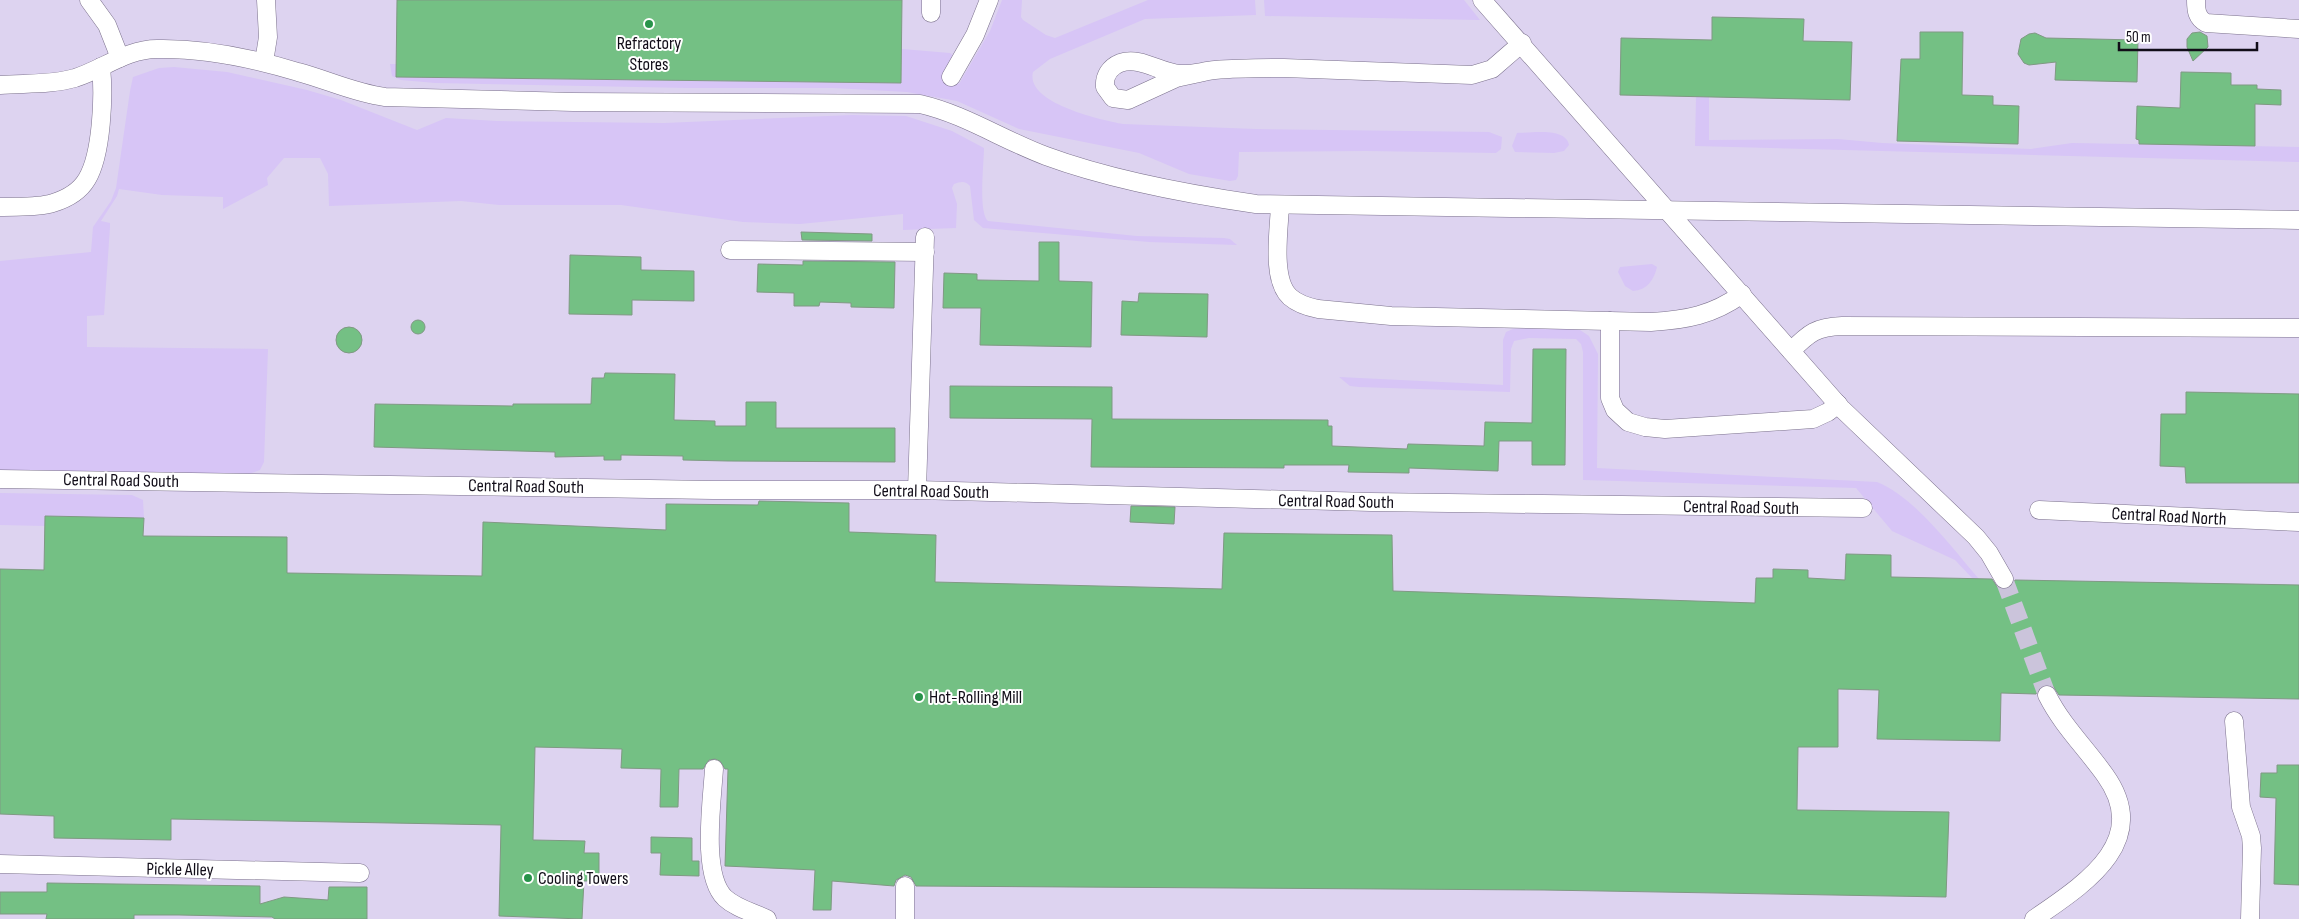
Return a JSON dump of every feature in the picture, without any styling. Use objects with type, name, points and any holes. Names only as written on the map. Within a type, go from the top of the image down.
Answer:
[{"type":"lane","points":[[88,0],[107,25],[120,58]]},
{"type":"lane","points":[[264,62],[268,37],[266,0]]},
{"type":"lane","points":[[951,77],[976,35],[989,0]]},
{"type":"lane","points":[[1482,0],[1838,404],[1976,537],[1989,553],[2004,579]]},
{"type":"lane","points":[[2196,0],[2200,20],[2206,24],[2299,28]]},
{"type":"lane","points":[[1204,72],[1176,78],[1128,100],[1113,98],[1105,87],[1105,77],[1112,68],[1128,61],[1140,62],[1175,74],[1204,72],[1284,68],[1472,75],[1492,69],[1522,44]]},
{"type":"lane","points":[[0,85],[65,80],[120,58],[154,48],[183,49],[208,51],[264,62],[300,72],[357,92],[385,96],[573,102],[920,104],[940,110],[1031,150],[1088,170],[1243,202],[1280,206],[2299,220]]},
{"type":"lane","points":[[0,207],[54,203],[72,194],[86,180],[91,170],[98,140],[103,101],[101,67]]},
{"type":"lane","points":[[1280,206],[1278,267],[1280,283],[1290,297],[1307,306],[1353,314],[1391,316],[1610,321],[1684,320],[1720,308],[1742,294]]},
{"type":"lane","points":[[730,250],[925,245],[917,490]]},
{"type":"lane","points":[[1610,321],[1609,388],[1612,405],[1619,416],[1636,424],[1665,429],[1813,418],[1828,412],[1838,404]]},
{"type":"lane","points":[[1791,351],[1819,328],[1842,326],[2299,328]]},
{"type":"lane","name":"Central Road South","points":[[0,478],[713,490],[917,490],[1371,502],[1862,508]]},
{"type":"lane","name":"Central Road North","points":[[2039,510],[2299,522]]},
{"type":"lane","points":[[2034,919],[2098,871],[2109,857],[2118,840],[2122,825],[2119,799],[2113,786],[2063,724],[2047,694]]},
{"type":"lane","points":[[2234,721],[2241,807],[2251,836],[2252,848],[2250,919]]},
{"type":"lane","points":[[714,769],[710,857],[712,874],[718,888],[729,902],[767,919]]},
{"type":"lane","name":"Pickle Alley","points":[[0,864],[360,873]]},
{"type":"lane","points":[[905,919],[906,886]]},
{"type":"shaded area","points":[[0,0],[2299,0],[2299,919],[0,919]]},
{"type":"shaded area","points":[[1002,0],[1022,0],[1021,17],[1023,20],[1046,35],[1055,38],[1148,0],[1255,0],[1256,15],[1145,19],[1050,59],[1033,72],[1034,83],[1041,93],[1052,101],[1099,119],[1123,124],[1256,129],[1489,132],[1502,137],[1501,149],[1496,153],[1239,152],[1238,176],[1236,180],[1230,181],[1189,174],[1139,153],[1019,129],[957,101],[907,92],[833,88],[688,88],[435,83],[401,80],[392,76],[390,64],[396,64],[396,77],[901,83],[902,49],[950,53],[954,56],[943,75],[959,84],[990,31]]},
{"type":"shaded area","points":[[1264,0],[1464,0],[1480,20],[1265,16]]},
{"type":"shaded area","points":[[174,67],[227,72],[307,90],[341,100],[417,130],[446,118],[497,121],[664,123],[852,115],[906,116],[952,131],[984,148],[982,198],[985,216],[988,221],[1137,236],[1224,238],[1230,239],[1237,245],[1149,242],[983,228],[974,220],[970,186],[963,182],[954,184],[952,188],[957,204],[956,228],[903,230],[903,214],[800,224],[743,222],[621,205],[499,205],[461,201],[329,206],[328,174],[320,158],[284,158],[267,178],[268,185],[223,209],[223,197],[162,195],[119,189],[117,196],[101,221],[110,223],[104,315],[87,316],[87,347],[268,349],[264,462],[260,470],[246,475],[0,470],[0,261],[91,252],[93,227],[111,201],[116,188],[133,77],[159,68]]},
{"type":"shaded area","points":[[1696,97],[1709,97],[1709,140],[1838,139],[1882,143],[2031,149],[2072,143],[2299,147],[2299,162],[1695,146]]},
{"type":"shaded area","points":[[1517,133],[1555,133],[1566,139],[1569,145],[1564,151],[1554,153],[1515,152],[1512,146]]},
{"type":"shaded area","points":[[1652,264],[1657,267],[1654,276],[1649,284],[1638,290],[1633,291],[1625,286],[1618,272],[1620,267]]},
{"type":"shaded area","points":[[1568,328],[1580,330],[1589,336],[1598,354],[1597,468],[1877,482],[1891,489],[1919,511],[1979,579],[1973,579],[1955,560],[1892,531],[1856,488],[1583,480],[1583,352],[1581,344],[1576,339],[1529,338],[1514,341],[1511,349],[1510,392],[1359,387],[1350,386],[1339,377],[1503,385],[1503,340],[1506,332],[1513,329]]},
{"type":"shaded area","points":[[0,493],[132,495],[143,500],[144,518],[45,526],[0,525]]},
{"type":"building","name":"Refractory Stores","points":[[397,0],[902,0],[901,83],[396,77]]},
{"type":"building","points":[[1712,17],[1804,19],[1803,41],[1852,42],[1850,100],[1620,95],[1621,38],[1712,40]]},
{"type":"building","points":[[1920,32],[1963,32],[1962,95],[1993,96],[1993,105],[2019,106],[2018,144],[1897,141],[1901,59],[1920,59]]},
{"type":"building","points":[[2200,32],[2207,36],[2208,47],[2193,61],[2187,47],[2187,39],[2192,33]]},
{"type":"building","points":[[2035,33],[2046,38],[2138,40],[2137,82],[2055,80],[2056,62],[2029,65],[2024,63],[2018,54],[2021,39]]},
{"type":"building","points":[[2181,72],[2231,73],[2231,85],[2257,85],[2257,89],[2281,90],[2281,105],[2255,104],[2255,146],[2139,144],[2139,140],[2136,139],[2137,106],[2180,108]]},
{"type":"building","points":[[801,232],[872,234],[872,241],[802,240]]},
{"type":"building","points":[[1039,242],[1059,242],[1059,281],[1092,282],[1091,347],[980,345],[981,308],[943,308],[944,273],[977,274],[977,280],[1039,281]]},
{"type":"building","points":[[570,255],[641,257],[641,270],[694,271],[694,301],[632,300],[632,315],[569,314]]},
{"type":"building","points":[[803,261],[895,262],[894,308],[851,307],[851,303],[820,302],[819,306],[794,306],[794,293],[757,292],[758,264],[803,265]]},
{"type":"building","points":[[1139,293],[1208,294],[1207,337],[1121,335],[1122,301],[1138,302]]},
{"type":"building","points":[[415,320],[421,320],[425,327],[421,334],[415,334],[411,330],[411,324]]},
{"type":"building","points":[[349,327],[358,331],[362,340],[358,349],[349,353],[340,349],[336,340],[340,331]]},
{"type":"building","points":[[1533,349],[1566,349],[1565,465],[1532,465],[1532,441],[1499,441],[1498,471],[1409,468],[1409,473],[1348,472],[1349,465],[1284,465],[1284,468],[1091,467],[1092,419],[950,418],[950,386],[1112,387],[1112,419],[1328,420],[1328,426],[1332,426],[1332,446],[1407,449],[1408,444],[1484,446],[1485,422],[1532,423]]},
{"type":"building","points":[[605,373],[675,374],[674,420],[715,421],[715,426],[746,426],[746,402],[776,402],[776,428],[895,428],[895,462],[683,460],[683,456],[621,455],[621,460],[604,460],[604,456],[555,457],[555,452],[374,447],[375,404],[513,406],[513,404],[591,404],[592,378],[604,378]]},
{"type":"building","points":[[2186,392],[2299,394],[2299,483],[2186,483],[2185,467],[2160,466],[2161,414],[2186,414]]},
{"type":"building","name":"Hot-Rolling Mill","points":[[759,501],[849,503],[849,532],[936,535],[935,582],[1222,589],[1224,533],[1392,535],[1393,591],[1755,603],[1756,578],[1773,578],[1773,569],[1808,570],[1808,578],[1845,580],[1846,554],[1891,555],[1891,577],[1992,579],[1998,588],[2004,590],[2010,588],[2015,580],[2299,585],[2299,699],[2059,695],[2053,686],[2047,684],[2042,686],[2036,694],[2001,693],[2000,741],[1877,739],[1879,690],[1838,689],[1838,747],[1798,747],[1797,810],[1949,812],[1946,897],[1544,890],[916,886],[911,877],[905,875],[896,880],[894,886],[832,881],[831,910],[813,910],[815,870],[725,866],[728,769],[725,769],[720,761],[715,759],[709,760],[703,769],[679,769],[678,807],[660,807],[661,769],[621,768],[622,749],[535,747],[533,840],[585,841],[584,853],[599,853],[599,881],[584,881],[582,919],[499,916],[501,825],[171,819],[171,840],[54,838],[54,816],[0,814],[0,569],[44,570],[45,516],[144,518],[143,536],[287,537],[287,573],[482,576],[483,522],[666,530],[666,504],[758,505]]},
{"type":"building","points":[[1131,506],[1175,507],[1174,524],[1130,522]]},
{"type":"building","points":[[2277,765],[2299,765],[2299,885],[2274,884],[2276,798],[2260,797],[2261,773],[2277,773]]},
{"type":"building","points":[[651,837],[692,838],[692,861],[699,861],[699,876],[660,875],[661,853],[651,853]]},
{"type":"building","points":[[47,883],[260,886],[260,904],[284,897],[328,900],[329,887],[367,887],[367,919],[275,919],[272,917],[134,915],[134,919],[46,919],[47,914],[0,914],[0,892],[47,892]]},
{"type":"tunnel","points":[[2004,579],[2047,695]]},
{"type":"place","name":"Refractory Stores","points":[[649,24]]},
{"type":"place","name":"Hot-Rolling Mill","points":[[919,697]]},
{"type":"place","name":"Cooling Towers","points":[[528,878]]}]
